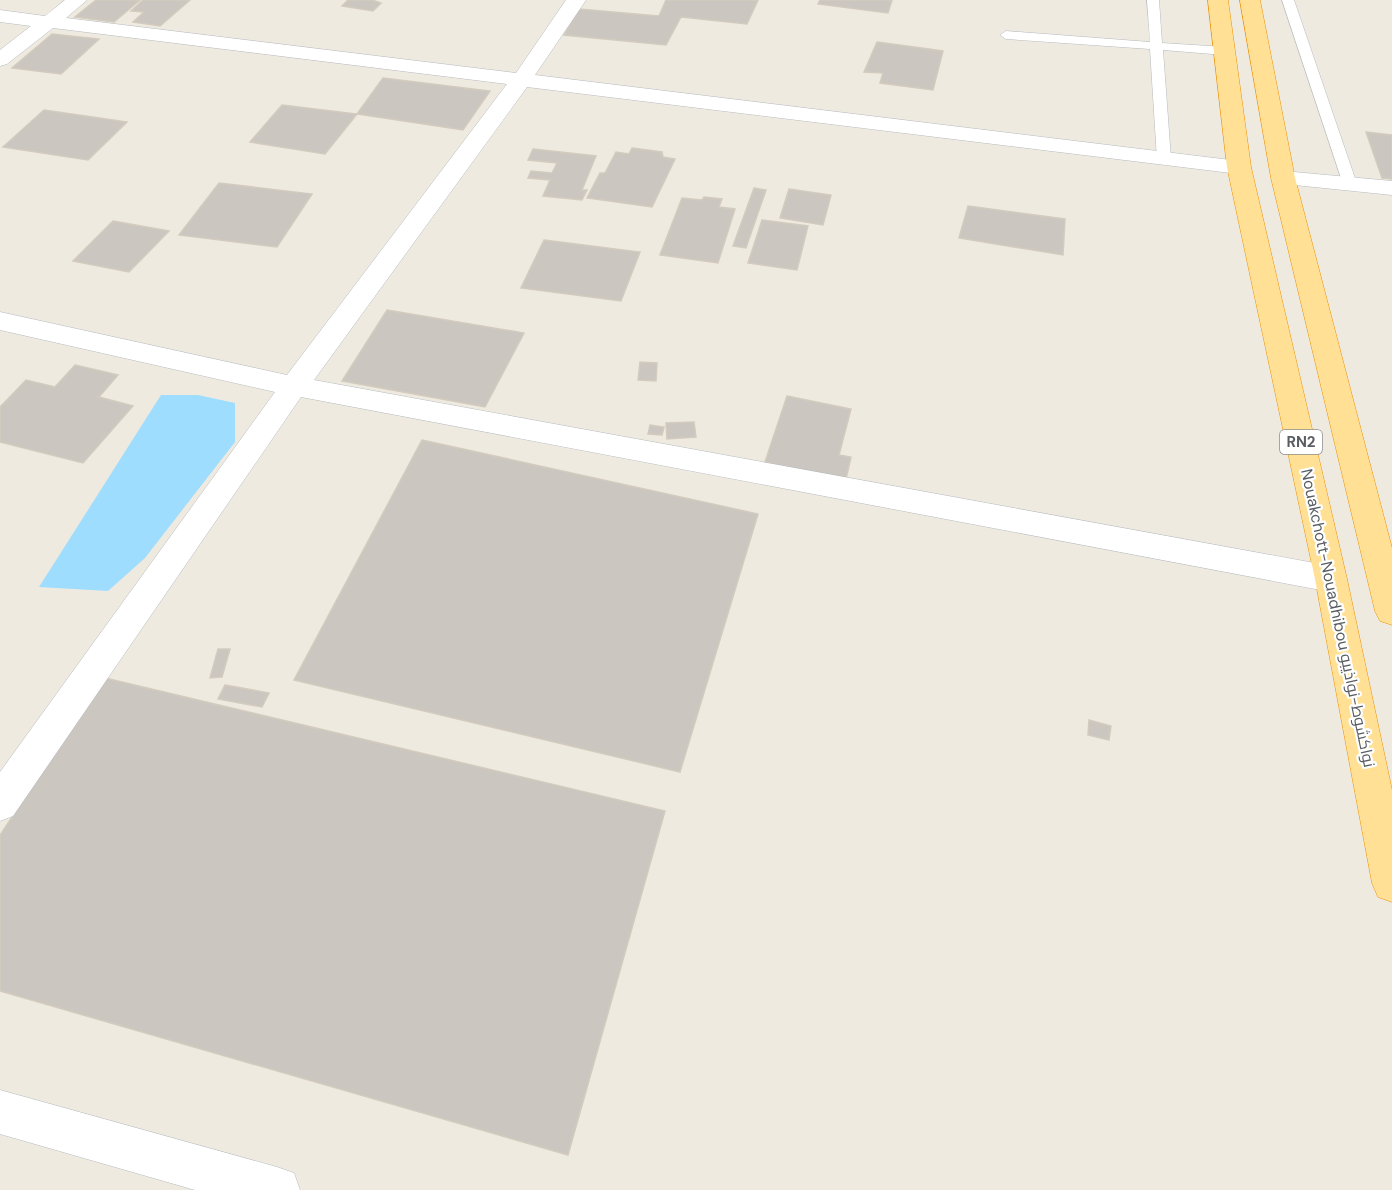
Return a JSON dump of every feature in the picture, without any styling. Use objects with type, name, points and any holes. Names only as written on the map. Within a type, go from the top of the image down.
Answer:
[{"type":"highway","name":"Nouakchott-Nouadhibou نواكشوط-نواذيبو","points":[[1218,0],[1239,168],[1331,579],[1392,883]]},
{"type":"highway","name":"RN2","points":[[1250,0],[1283,178],[1391,600]]},
{"type":"street","points":[[0,60],[77,0]]},
{"type":"street","points":[[0,803],[294,386],[521,80],[576,0]]},
{"type":"street","points":[[0,16],[1239,168]]},
{"type":"street","points":[[1283,178],[1392,188]]},
{"type":"street","points":[[0,321],[294,386],[1331,579]]},
{"type":"street","points":[[0,1112],[277,1190]]},
{"type":"lane","points":[[1153,0],[1164,159]]},
{"type":"lane","points":[[1288,0],[1350,184]]},
{"type":"lane","points":[[1006,35],[1225,51]]},
{"type":"water","points":[[161,395],[198,395],[235,403],[235,442],[145,558],[108,591],[39,587]]},
{"type":"building","points":[[96,0],[140,0],[114,22],[75,17]]},
{"type":"building","points":[[143,0],[190,0],[160,26],[133,22],[144,12],[131,11]]},
{"type":"building","points":[[348,0],[372,0],[381,3],[373,11],[342,6]]},
{"type":"building","points":[[666,0],[758,0],[747,24],[681,17],[666,45],[564,35],[579,9],[659,16]]},
{"type":"building","points":[[820,0],[892,0],[888,13],[818,4]]},
{"type":"building","points":[[52,34],[99,39],[61,74],[12,68]]},
{"type":"building","points":[[877,42],[943,51],[933,90],[880,83],[883,73],[864,72]]},
{"type":"building","points":[[383,78],[490,91],[463,130],[357,114]]},
{"type":"building","points":[[282,105],[357,114],[325,154],[250,142]]},
{"type":"building","points":[[44,110],[127,122],[88,160],[3,147]]},
{"type":"building","points":[[1366,132],[1392,135],[1392,179],[1382,178]]},
{"type":"building","points":[[632,148],[662,152],[663,157],[675,159],[652,207],[587,198],[600,173],[605,173],[616,152],[629,154]]},
{"type":"building","points":[[533,149],[596,156],[582,190],[587,190],[582,200],[543,196],[550,180],[528,178],[531,171],[552,173],[557,163],[528,160]]},
{"type":"building","points":[[219,183],[312,194],[277,247],[179,235]]},
{"type":"building","points":[[754,188],[766,190],[746,248],[733,246]]},
{"type":"building","points":[[789,189],[831,195],[823,225],[780,218]]},
{"type":"building","points":[[704,197],[722,199],[719,207],[735,209],[718,263],[660,255],[682,198],[702,200]]},
{"type":"building","points":[[968,206],[1065,219],[1063,255],[959,238]]},
{"type":"building","points":[[762,220],[808,226],[797,270],[748,263]]},
{"type":"building","points":[[113,221],[169,231],[129,272],[73,261]]},
{"type":"building","points":[[544,240],[640,252],[621,301],[521,288]]},
{"type":"building","points":[[387,310],[524,333],[485,407],[342,381]]},
{"type":"building","points":[[640,362],[657,363],[656,381],[638,380]]},
{"type":"building","points":[[75,365],[118,375],[99,397],[133,406],[83,463],[0,442],[0,407],[26,380],[55,387]]},
{"type":"building","points":[[787,396],[851,409],[839,455],[851,457],[846,479],[765,462]]},
{"type":"building","points":[[694,422],[696,437],[667,439],[666,423]]},
{"type":"building","points":[[650,425],[664,427],[662,435],[648,434]]},
{"type":"building","points":[[422,440],[758,514],[680,772],[294,680]]},
{"type":"building","points":[[218,649],[230,649],[222,677],[210,678]]},
{"type":"building","points":[[105,678],[665,811],[568,1155],[0,991],[0,835]]},
{"type":"building","points":[[225,685],[269,693],[262,707],[218,699]]},
{"type":"building","points":[[1089,720],[1111,726],[1109,740],[1088,735]]}]
